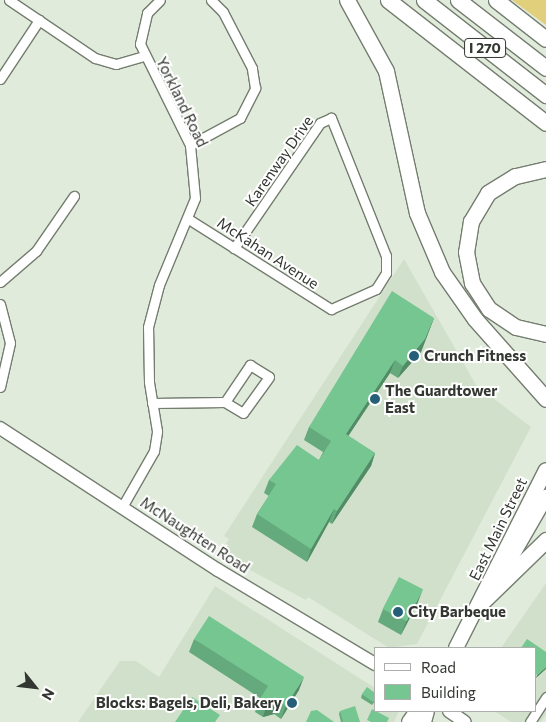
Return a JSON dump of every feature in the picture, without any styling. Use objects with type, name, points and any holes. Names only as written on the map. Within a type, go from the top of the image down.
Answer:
[{"type":"highway","points":[[348,0],[376,46],[386,71],[417,213],[442,272],[475,320],[546,399]]},
{"type":"highway","points":[[388,0],[546,123]]},
{"type":"highway","name":"I 270","points":[[424,0],[546,95]]},
{"type":"highway","name":"I 270","points":[[458,0],[546,68]]},
{"type":"highway","points":[[496,0],[546,39]]},
{"type":"highway","points":[[546,169],[515,176],[488,193],[471,221],[466,252],[472,283],[489,309],[516,327],[546,334]]},
{"type":"highway","points":[[481,603],[546,540]]},
{"type":"main road","name":"East Main Street","points":[[457,647],[481,603],[500,556],[546,470]]},
{"type":"main road","name":"East Main Street","points":[[481,603],[512,562],[546,497]]},
{"type":"street","name":"Yorkland Road","points":[[9,0],[103,60],[121,63],[144,56],[190,145],[196,174],[190,220],[159,285],[148,327],[152,403],[157,431],[154,451],[122,507]]},
{"type":"street","points":[[144,56],[140,44],[143,23],[160,0]]},
{"type":"street","points":[[190,145],[240,118],[255,88],[252,68],[223,12],[211,0]]},
{"type":"street","points":[[0,79],[39,20]]},
{"type":"street","name":"Karenway Drive","points":[[234,248],[320,123],[331,118],[387,268],[376,289],[331,309]]},
{"type":"street","points":[[0,282],[36,251],[74,196]]},
{"type":"street","name":"McKahan Avenue","points":[[190,220],[331,309]]},
{"type":"street","points":[[0,304],[10,343],[0,387]]},
{"type":"street","points":[[152,403],[225,402],[246,412],[268,374],[250,365],[225,402]]},
{"type":"street","name":"McNaughten Road","points":[[0,428],[122,507],[374,663]]},
{"type":"street","points":[[530,722],[546,697]]},
{"type":"street","points":[[450,712],[465,722]]},
{"type":"shaded area","points":[[512,0],[546,0],[546,25]]},
{"type":"shaded area","points":[[404,259],[476,385],[531,427],[417,644],[387,647],[308,597],[306,600],[220,554],[229,539],[224,536]]},
{"type":"shaded area","points":[[546,583],[546,715],[541,722],[511,722],[496,712],[536,712],[536,647],[502,647]]},
{"type":"shaded area","points":[[215,586],[374,687],[374,712],[399,712],[394,722],[78,722],[120,661],[136,661],[159,677]]},
{"type":"building","points":[[392,291],[434,318],[425,339],[403,366],[395,360],[346,434],[375,453],[337,511],[334,509],[311,549],[257,514],[276,484],[269,480],[297,445],[319,460],[331,441],[309,427]]},
{"type":"building","points":[[399,577],[423,589],[407,621],[383,609]]},
{"type":"building","points":[[209,616],[304,677],[286,706],[278,701],[267,704],[260,699],[268,686],[194,639]]},
{"type":"building","points":[[527,639],[546,652],[546,667],[537,675],[536,647],[522,647]]},
{"type":"building","points":[[367,687],[374,692],[374,700],[373,702],[362,694]]},
{"type":"building","points":[[192,697],[220,715],[215,722],[175,722]]},
{"type":"building","points":[[355,706],[360,722],[343,722],[340,711]]},
{"type":"building","points":[[372,709],[374,712],[389,718],[387,722],[371,722],[367,720]]},
{"type":"building","points":[[317,710],[334,722],[306,722],[311,711]]},
{"type":"place","name":"Crunch Fitness","points":[[414,356]]},
{"type":"place","name":"The Guardtower East","points":[[375,399]]},
{"type":"place","name":"City Barbeque","points":[[398,612]]},
{"type":"place","name":"Blocks: Bagels, Deli, Bakery","points":[[292,703]]}]
